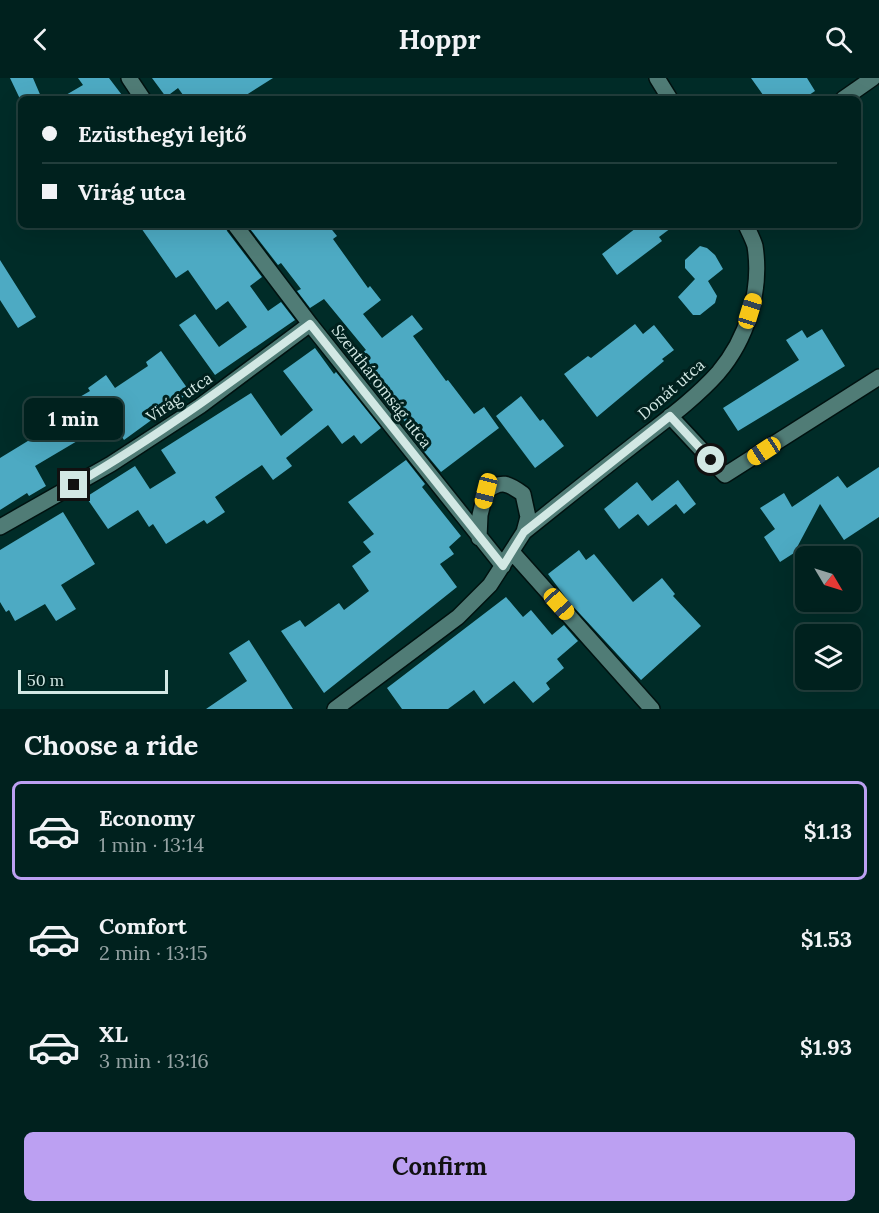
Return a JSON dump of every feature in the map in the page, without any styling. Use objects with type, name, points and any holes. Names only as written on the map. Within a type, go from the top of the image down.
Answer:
[{"type":"street","points":[[129,78],[141,96]]},
{"type":"street","points":[[657,78],[668,96]]},
{"type":"street","points":[[847,96],[873,78]]},
{"type":"street","name":"Szentháromság utca","points":[[237,228],[310,324],[503,566]]},
{"type":"street","name":"Donát utca","points":[[524,532],[670,416],[717,374],[736,348],[755,297],[754,244],[747,228]]},
{"type":"street","name":"Virág utca","points":[[0,527],[111,464],[190,412],[310,324]]},
{"type":"street","points":[[670,416],[725,475],[879,377]]},
{"type":"street","points":[[335,709],[458,617],[490,585],[524,532],[528,517],[523,494],[505,484],[496,484],[486,491],[480,515],[479,538]]},
{"type":"street","points":[[512,552],[652,709]]},
{"type":"building","points":[[10,78],[33,78],[41,96],[19,96]]},
{"type":"building","points":[[78,78],[109,78],[123,96],[64,96],[83,85]]},
{"type":"building","points":[[152,78],[273,78],[245,96],[184,96],[178,88],[165,96]]},
{"type":"building","points":[[751,78],[807,78],[815,91],[808,96],[764,96]]},
{"type":"building","points":[[141,228],[226,228],[262,277],[250,286],[268,311],[281,302],[295,320],[215,375],[179,325],[195,314],[219,347],[247,327],[228,301],[216,310],[188,270],[176,278]]},
{"type":"building","points":[[249,228],[330,228],[337,236],[333,239],[368,288],[370,286],[381,300],[363,314],[382,338],[412,315],[423,329],[413,336],[446,381],[448,380],[474,414],[484,407],[499,428],[441,472],[421,448],[423,446],[399,414],[396,416],[352,360],[366,350],[324,299],[310,308],[297,291],[301,289],[281,263],[278,265]]},
{"type":"building","points":[[636,228],[671,228],[659,237],[662,241],[617,275],[602,254]]},
{"type":"building","points":[[700,246],[707,248],[715,255],[723,269],[708,281],[717,296],[715,303],[700,315],[693,315],[678,297],[695,279],[685,268],[685,260]]},
{"type":"building","points":[[0,260],[36,317],[18,328],[0,300]]},
{"type":"building","points":[[635,324],[643,334],[654,325],[674,350],[597,417],[564,374],[588,356],[591,358]]},
{"type":"building","points":[[822,329],[845,366],[738,431],[723,408],[799,360],[786,340],[802,330],[807,338]]},
{"type":"building","points":[[315,348],[334,374],[336,372],[381,428],[361,444],[354,435],[342,444],[328,425],[286,458],[292,466],[273,480],[262,465],[215,497],[225,512],[207,524],[204,520],[166,544],[153,524],[149,527],[138,510],[108,529],[86,497],[135,466],[150,489],[176,473],[161,450],[251,393],[281,436],[313,410],[283,371]]},
{"type":"building","points":[[161,351],[190,392],[124,440],[111,421],[35,466],[46,486],[29,496],[27,493],[0,510],[0,458],[36,436],[30,426],[90,391],[88,388],[106,375],[115,388],[148,366],[146,362]]},
{"type":"building","points":[[521,396],[540,421],[543,419],[564,446],[535,468],[496,416]]},
{"type":"building","points":[[406,460],[425,484],[422,487],[461,536],[449,547],[454,554],[440,564],[457,587],[324,693],[281,631],[300,620],[305,627],[339,603],[344,610],[369,591],[352,566],[371,552],[363,542],[374,534],[348,502]]},
{"type":"building","points":[[879,467],[879,517],[844,540],[820,504],[798,546],[795,546],[794,553],[780,562],[764,537],[775,529],[760,508],[784,493],[792,507],[838,476],[847,488]]},
{"type":"building","points":[[678,480],[696,504],[684,514],[676,504],[648,526],[638,514],[619,529],[604,509],[637,482],[652,501]]},
{"type":"building","points":[[63,512],[95,564],[61,585],[76,609],[56,621],[45,604],[15,621],[9,610],[6,612],[0,602],[0,550]]},
{"type":"building","points":[[579,550],[586,560],[594,554],[633,602],[662,578],[675,594],[673,596],[701,626],[641,680],[569,602],[548,574]]},
{"type":"building","points":[[506,597],[523,617],[531,610],[552,635],[564,625],[578,641],[557,659],[564,668],[546,683],[550,689],[533,703],[514,681],[484,704],[474,690],[448,709],[402,709],[387,688]]},
{"type":"building","points":[[249,640],[293,709],[206,709],[247,681],[229,653]]},
{"type":"route","points":[[74,485],[111,464],[200,405],[310,324],[503,566],[524,532],[670,416],[711,460]]}]
